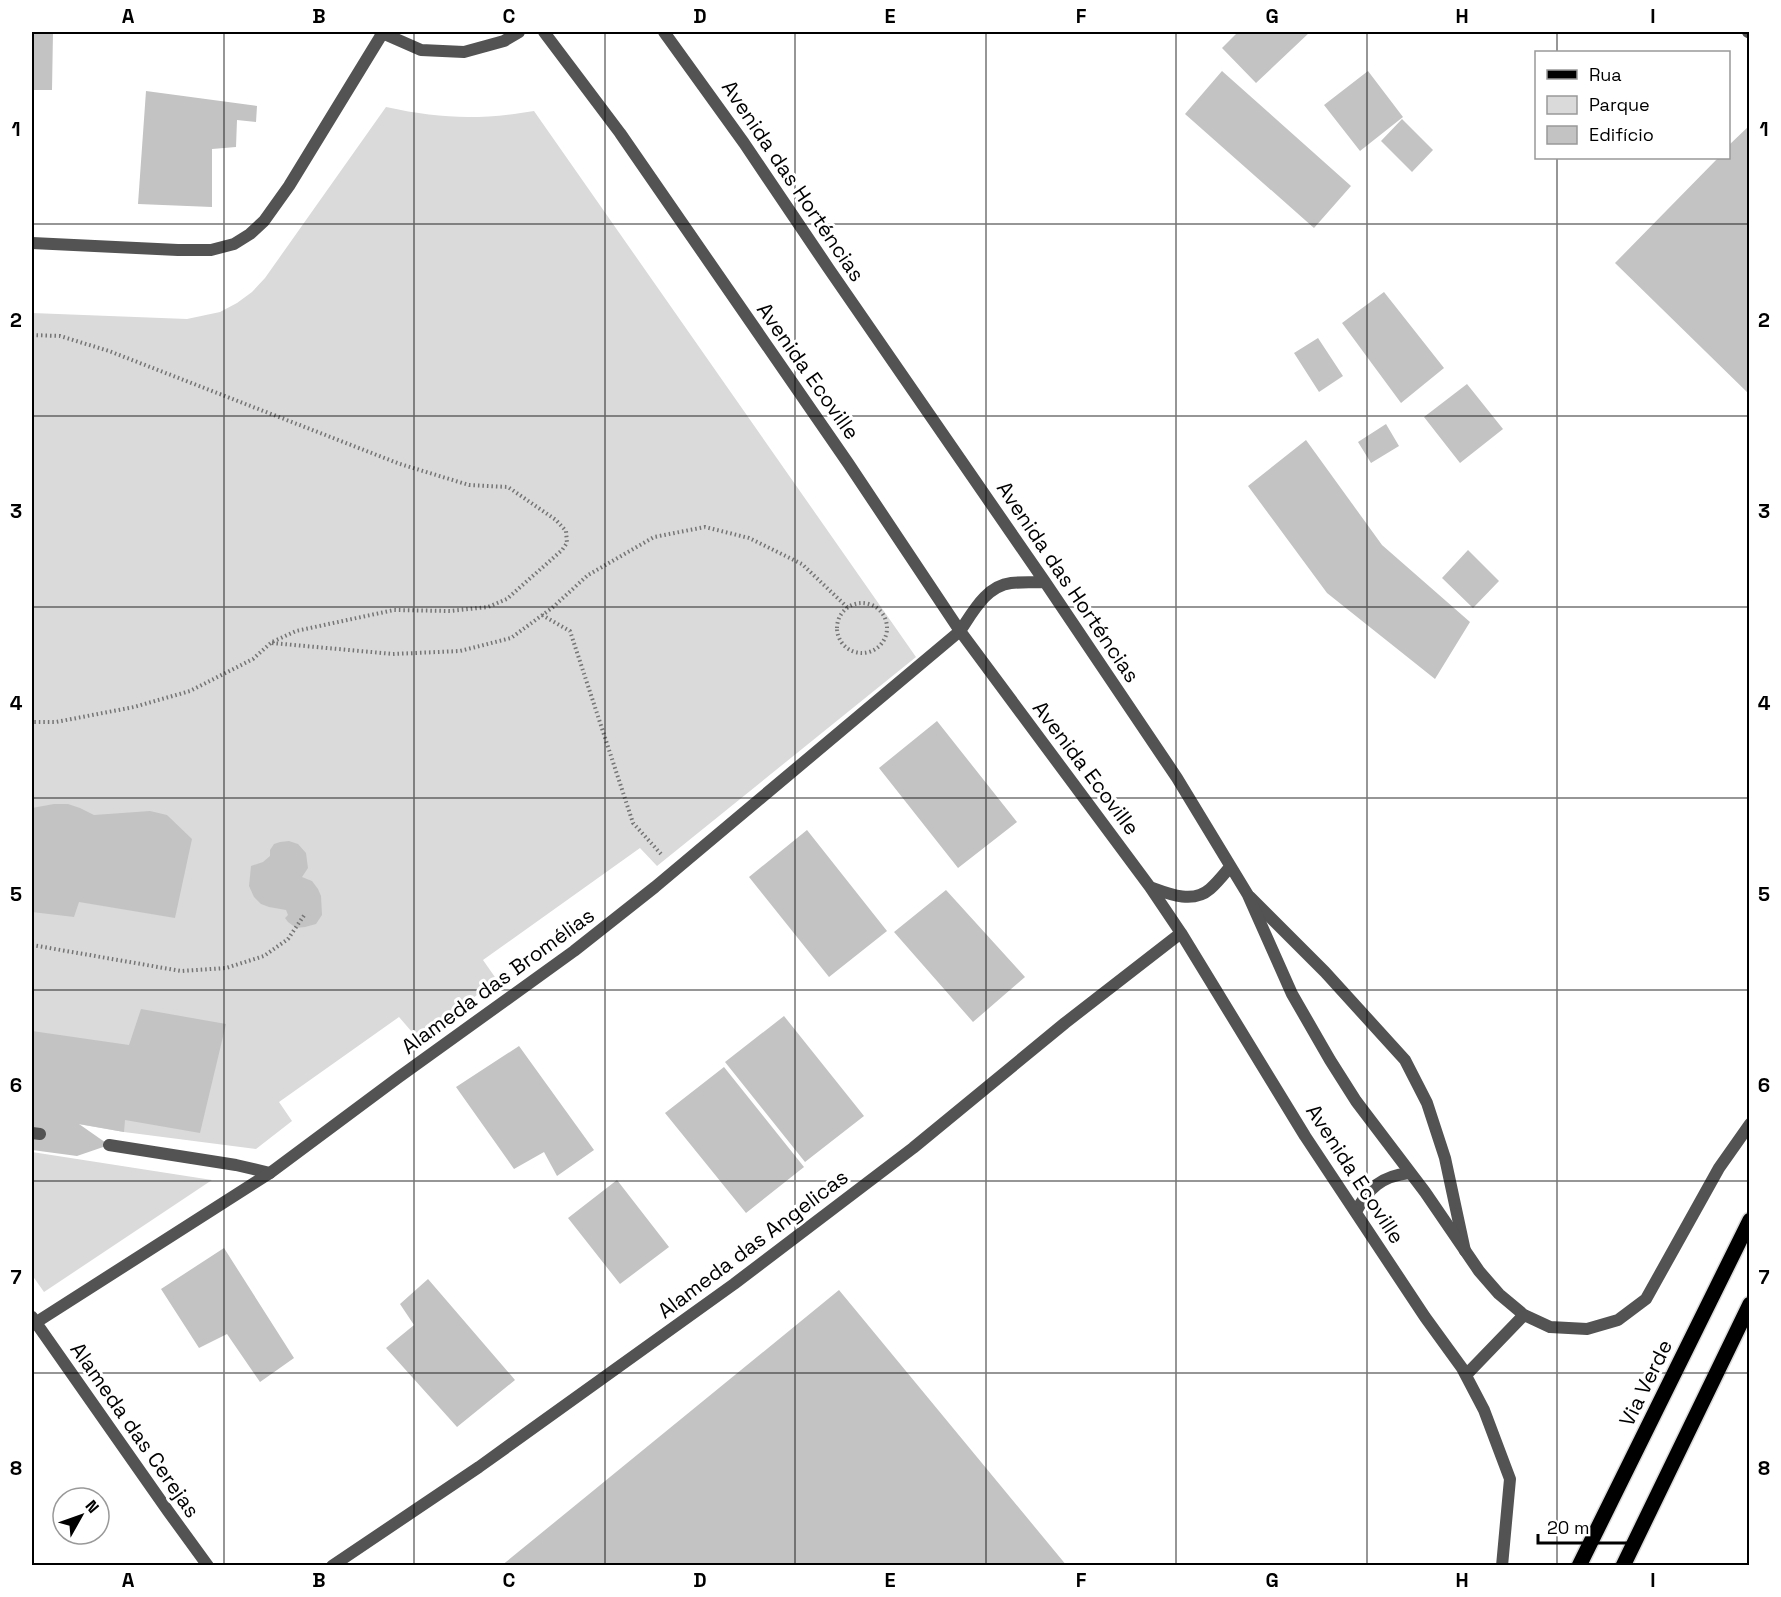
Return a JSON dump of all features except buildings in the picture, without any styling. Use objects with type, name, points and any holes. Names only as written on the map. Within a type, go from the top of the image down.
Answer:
[{"type":"main road","name":"Via Verde","points":[[1579,1566],[1749,1220]]},
{"type":"main road","points":[[1623,1566],[1749,1304]]},
{"type":"street","points":[[32,243],[200,250],[211,250],[234,244],[264,221],[294,177],[381,33],[421,50],[464,52],[504,41],[519,32]]},
{"type":"street","name":"Avenida Ecoville","points":[[543,32],[620,133],[848,463],[960,632],[1150,887],[1181,933],[1305,1136],[1466,1375],[1485,1410],[1510,1479],[1502,1566]]},
{"type":"street","name":"Avenida das Horténcias","points":[[664,32],[744,143],[1177,778],[1248,895],[1292,994],[1330,1060],[1356,1101],[1465,1252],[1499,1294],[1524,1315],[1550,1327],[1587,1329],[1618,1320],[1646,1299],[1719,1168],[1749,1124]]},
{"type":"street","name":"Alameda das Bromélias","points":[[33,1322],[270,1173],[574,951],[676,871],[960,632],[991,590],[1009,583],[1045,582]]},
{"type":"street","points":[[1150,887],[1175,896],[1197,896],[1210,889],[1230,867]]},
{"type":"street","points":[[1248,895],[1326,972],[1405,1060],[1427,1103],[1445,1158],[1465,1252]]},
{"type":"street","name":"Alameda das Angelicas","points":[[332,1566],[479,1467],[734,1284],[913,1148],[1065,1023],[1181,933]]},
{"type":"street","points":[[109,1145],[236,1165],[270,1173]]},
{"type":"street","points":[[1356,1212],[1364,1197],[1375,1186],[1397,1174],[1409,1173]]},
{"type":"street","points":[[1466,1375],[1524,1315]]},
{"type":"street","name":"Alameda das Cerejas","points":[[33,1322],[208,1566]]},
{"type":"path","points":[[32,335],[60,336],[110,351],[400,464],[469,485],[508,487],[556,520],[566,531],[567,543],[507,599],[488,607],[460,610],[394,610],[296,631],[272,642],[253,659],[190,691],[134,707],[56,722],[32,722]]},
{"type":"path","points":[[272,642],[393,654],[460,651],[511,638],[542,615],[588,575],[654,537],[705,527],[749,538],[802,564],[847,607]]},
{"type":"path","points":[[861,602],[875,606],[885,617],[888,631],[882,644],[870,653],[856,653],[843,646],[836,633],[838,618],[847,607],[861,602]]},
{"type":"path","points":[[542,615],[570,631],[633,823],[676,871]]},
{"type":"path","points":[[32,945],[181,971],[226,968],[264,956],[288,939],[305,914]]},
{"type":"green space","points":[[386,107],[460,117],[495,116],[534,111],[916,657],[657,866],[640,848],[483,960],[497,980],[418,1039],[399,1017],[279,1102],[292,1121],[256,1149],[124,1132],[32,1116],[32,313],[187,319],[220,312],[237,303],[265,278]]},
{"type":"green space","points":[[32,1152],[212,1180],[44,1292],[32,1275]]}]
